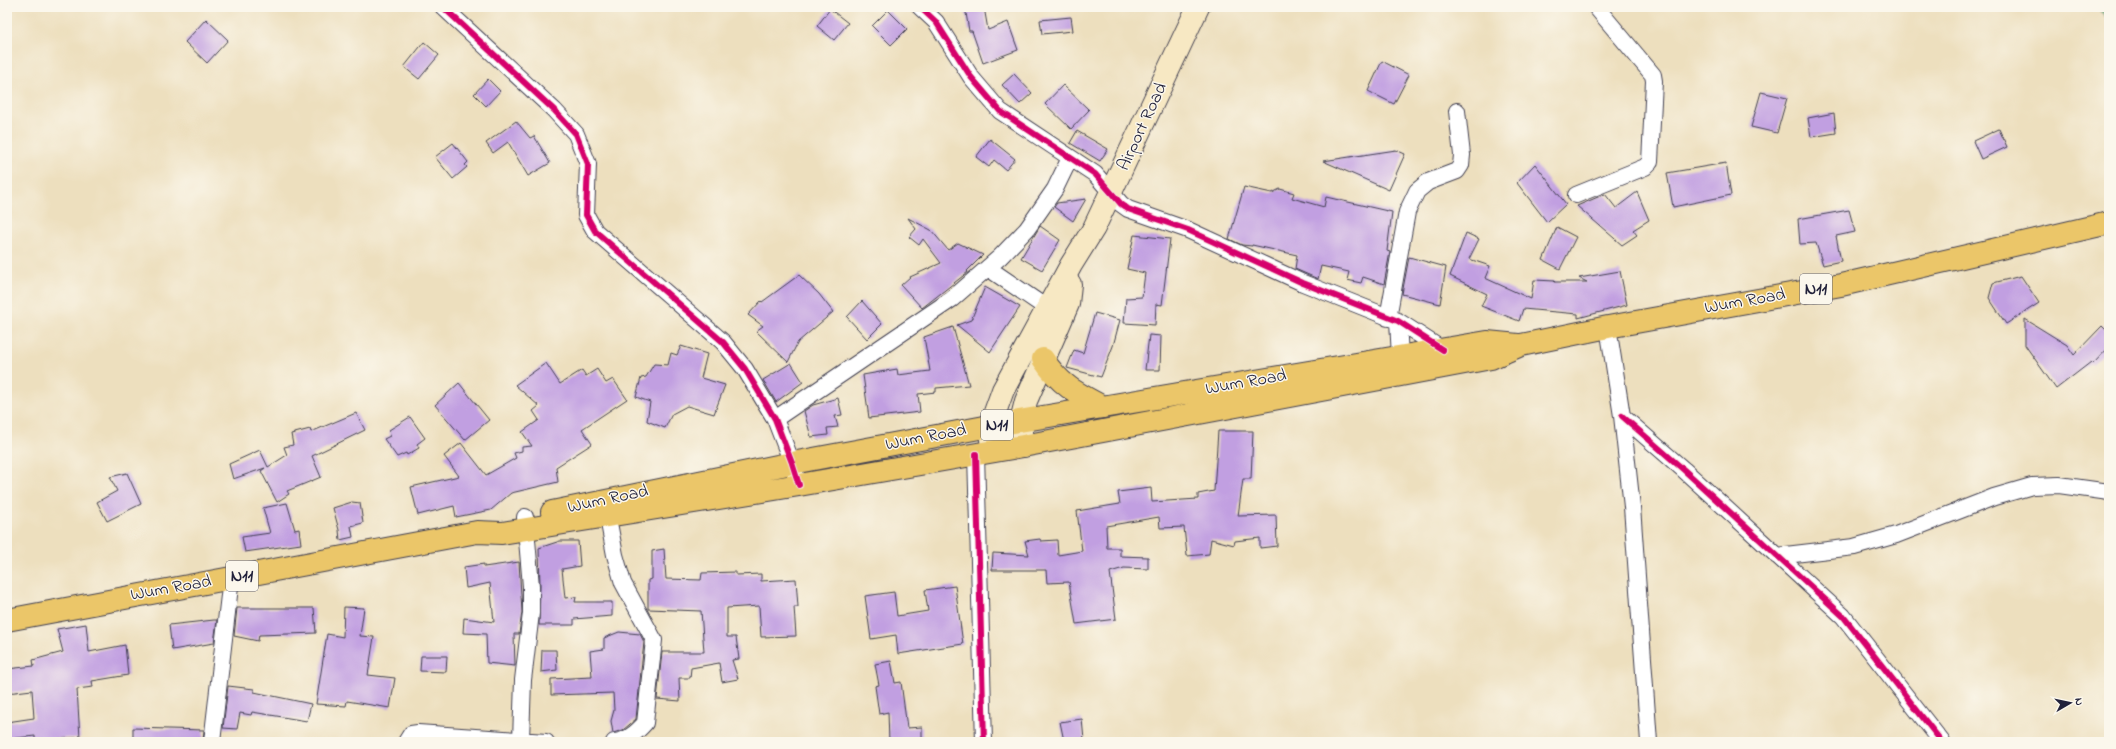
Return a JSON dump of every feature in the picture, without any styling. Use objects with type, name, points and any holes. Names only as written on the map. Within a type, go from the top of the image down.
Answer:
[{"type":"highway","name":"Wum Road","points":[[7,620],[477,532],[502,533],[526,523],[607,509],[799,485],[984,453],[1491,358],[1522,345],[1608,327],[1841,285],[2109,223]]},
{"type":"highway","name":"Wum Road","points":[[607,509],[792,463],[990,426],[1487,342],[1522,345]]},
{"type":"highway","points":[[1043,359],[1054,376],[1067,388],[1103,407]]},
{"type":"main road","name":"Airport Road","points":[[984,453],[994,409],[1003,390],[1112,193],[1198,7]]},
{"type":"main road","name":"Airport Road","points":[[1023,446],[1021,421],[1026,401],[1068,304],[1072,265]]},
{"type":"street","points":[[443,7],[554,110],[576,134],[588,164],[586,215],[596,231],[723,342],[745,369],[775,419],[799,485]]},
{"type":"street","points":[[920,7],[936,22],[971,77],[1000,111],[1095,174],[1128,209],[1188,230],[1303,283],[1393,319],[1442,350]]},
{"type":"street","points":[[1576,195],[1645,167],[1650,162],[1651,158],[1653,75],[1596,7]]},
{"type":"street","points":[[1400,357],[1393,319],[1407,212],[1417,191],[1428,182],[1457,171],[1461,165],[1462,155],[1456,111]]},
{"type":"street","points":[[775,419],[952,299],[988,268],[1027,229],[1055,189],[1070,158]]},
{"type":"street","points":[[988,268],[1048,309]]},
{"type":"street","points":[[1608,327],[1622,416],[1632,507],[1649,742]]},
{"type":"street","points":[[1622,416],[1684,470],[1843,616],[1942,742]]},
{"type":"street","points":[[984,453],[984,742]]},
{"type":"street","points":[[1777,556],[1854,547],[1896,535],[1994,497],[2032,486],[2059,485],[2109,492]]},
{"type":"street","points":[[607,509],[622,583],[654,640],[645,723],[636,733],[622,741],[614,742]]},
{"type":"street","points":[[521,740],[523,680],[531,613],[531,586],[526,523]]},
{"type":"street","points":[[212,742],[231,578]]},
{"type":"street","points":[[406,742],[411,734],[418,733],[546,742]]},
{"type":"green space","points":[[2095,7],[2109,7],[2109,19]]},
{"type":"building","points":[[965,7],[984,7],[988,30],[1008,22],[1018,50],[983,63],[972,31],[969,31]]},
{"type":"building","points":[[830,9],[848,23],[834,40],[817,26]]},
{"type":"building","points":[[888,10],[907,29],[891,45],[872,26]]},
{"type":"building","points":[[1071,17],[1073,31],[1042,34],[1040,20]]},
{"type":"building","points":[[206,19],[228,40],[207,63],[185,42]]},
{"type":"building","points":[[424,42],[439,55],[419,79],[404,67]]},
{"type":"building","points":[[1382,61],[1409,75],[1394,104],[1368,91]]},
{"type":"building","points":[[1014,74],[1032,93],[1020,104],[1002,85]]},
{"type":"building","points":[[488,79],[500,91],[486,106],[474,94]]},
{"type":"building","points":[[1063,85],[1089,110],[1071,129],[1045,104]]},
{"type":"building","points":[[1761,92],[1787,98],[1777,133],[1751,127]]},
{"type":"building","points":[[1834,113],[1836,133],[1811,137],[1808,118]]},
{"type":"building","points":[[516,121],[530,138],[534,136],[550,163],[528,176],[508,142],[493,153],[486,143]]},
{"type":"building","points":[[1999,129],[2007,147],[1981,159],[1973,141]]},
{"type":"building","points":[[1077,131],[1108,149],[1100,161],[1070,143]]},
{"type":"building","points":[[990,139],[1015,159],[1006,170],[994,160],[989,167],[976,157]]},
{"type":"building","points":[[453,143],[468,162],[465,165],[467,167],[453,179],[435,157]]},
{"type":"building","points":[[1396,150],[1405,154],[1389,190],[1323,161]]},
{"type":"building","points":[[1726,163],[1731,195],[1673,207],[1667,173]]},
{"type":"building","points":[[1535,164],[1566,204],[1547,222],[1517,183]]},
{"type":"building","points":[[1244,187],[1272,193],[1280,189],[1294,193],[1292,198],[1324,207],[1326,197],[1392,212],[1387,251],[1390,252],[1384,284],[1363,277],[1361,283],[1347,280],[1349,272],[1321,266],[1318,279],[1295,269],[1297,255],[1252,245],[1242,245],[1229,239]]},
{"type":"building","points":[[1637,192],[1649,220],[1633,230],[1637,235],[1622,245],[1577,206],[1605,194],[1616,208]]},
{"type":"building","points":[[1086,199],[1073,221],[1054,207],[1057,203]]},
{"type":"building","points":[[1849,210],[1855,232],[1836,236],[1841,261],[1823,265],[1816,243],[1800,244],[1798,219]]},
{"type":"building","points":[[908,218],[931,230],[948,250],[958,243],[983,255],[967,271],[968,272],[922,308],[901,285],[910,277],[941,263],[923,239],[919,245],[909,237],[916,229]]},
{"type":"building","points":[[1040,226],[1060,240],[1042,270],[1021,258]]},
{"type":"building","points":[[1557,227],[1576,237],[1560,269],[1543,260]]},
{"type":"building","points":[[1466,233],[1479,239],[1469,259],[1490,266],[1485,278],[1531,299],[1534,280],[1555,281],[1554,282],[1587,282],[1579,278],[1620,271],[1627,305],[1578,318],[1578,314],[1523,309],[1519,321],[1481,306],[1487,294],[1450,276]]},
{"type":"building","points":[[1134,235],[1170,239],[1162,305],[1156,304],[1155,325],[1124,323],[1126,298],[1142,297],[1145,273],[1127,269]]},
{"type":"building","points":[[1409,257],[1446,267],[1440,304],[1402,294]]},
{"type":"building","points":[[799,275],[819,294],[833,312],[798,342],[788,362],[756,331],[763,326],[748,315],[761,301],[762,302]]},
{"type":"building","points":[[2021,276],[2039,303],[2006,324],[1989,298],[1993,283]]},
{"type":"building","points":[[985,287],[1020,307],[990,352],[957,325],[971,320]]},
{"type":"building","points":[[862,301],[882,324],[867,339],[847,317]]},
{"type":"building","points":[[1095,313],[1120,320],[1113,346],[1101,377],[1067,368],[1074,350],[1083,353]]},
{"type":"building","points":[[2025,319],[2067,345],[2074,355],[2102,326],[2109,333],[2109,347],[2093,364],[2091,362],[2056,389],[2025,345]]},
{"type":"building","points":[[953,327],[969,385],[936,388],[936,392],[918,394],[920,412],[869,418],[863,375],[897,369],[898,375],[930,371],[924,337]]},
{"type":"building","points":[[1149,335],[1161,336],[1160,370],[1145,370]]},
{"type":"building","points":[[681,346],[707,354],[701,378],[725,385],[714,414],[687,406],[672,414],[665,428],[647,421],[650,402],[636,397],[641,378],[646,377],[654,364],[668,365],[671,353],[677,355]]},
{"type":"building","points":[[546,363],[560,384],[582,370],[586,376],[597,369],[606,383],[613,379],[627,399],[582,429],[592,444],[556,467],[558,482],[511,493],[491,510],[456,517],[454,506],[418,515],[411,487],[459,476],[444,456],[461,443],[486,475],[516,458],[514,453],[522,451],[522,447],[532,446],[522,432],[539,420],[533,411],[539,406],[515,385]]},
{"type":"building","points":[[791,363],[803,382],[776,402],[763,380]]},
{"type":"building","points":[[459,383],[489,420],[465,440],[435,405]]},
{"type":"building","points":[[838,398],[842,415],[835,416],[838,427],[827,428],[828,435],[811,437],[804,411],[813,405]]},
{"type":"building","points":[[356,413],[365,430],[312,456],[321,477],[287,491],[289,494],[277,502],[261,471],[265,468],[233,479],[229,464],[260,450],[268,467],[287,455],[284,447],[293,445],[291,434],[310,429],[311,432]]},
{"type":"building","points":[[410,417],[425,438],[417,444],[419,448],[407,455],[406,453],[397,457],[384,439],[390,436],[389,430]]},
{"type":"building","points":[[1218,431],[1253,431],[1251,479],[1243,479],[1238,516],[1276,515],[1277,546],[1260,548],[1260,538],[1235,541],[1234,545],[1211,539],[1209,554],[1187,556],[1184,527],[1160,528],[1159,517],[1106,526],[1107,548],[1120,548],[1120,556],[1148,557],[1148,569],[1124,568],[1110,572],[1116,619],[1076,624],[1069,582],[1047,583],[1046,570],[992,570],[993,553],[1029,555],[1025,541],[1040,539],[1041,541],[1057,540],[1058,555],[1082,551],[1077,511],[1120,504],[1118,492],[1151,488],[1152,502],[1198,499],[1198,494],[1214,491]]},
{"type":"building","points":[[127,473],[141,504],[107,521],[97,502],[117,491],[110,477]]},
{"type":"building","points":[[352,502],[360,503],[363,523],[351,526],[353,537],[340,540],[333,508]]},
{"type":"building","points":[[287,503],[295,530],[299,529],[301,544],[245,552],[242,537],[270,533],[263,508]]},
{"type":"building","points":[[560,541],[578,541],[580,566],[562,569],[565,598],[576,597],[575,602],[612,602],[612,616],[574,619],[574,625],[539,625],[539,548]]},
{"type":"building","points":[[664,549],[666,579],[701,580],[702,573],[736,572],[736,575],[761,574],[761,581],[796,579],[798,607],[794,607],[796,636],[761,637],[759,606],[727,608],[727,637],[736,637],[739,659],[732,660],[738,679],[722,682],[719,663],[691,668],[690,678],[679,678],[680,701],[657,699],[662,652],[704,652],[701,611],[648,609],[648,580],[652,579],[652,551]]},
{"type":"building","points":[[519,562],[522,612],[519,634],[514,634],[515,666],[487,663],[486,634],[463,633],[464,618],[494,622],[490,583],[466,588],[464,567],[484,564],[484,567]]},
{"type":"building","points":[[955,586],[963,644],[898,654],[896,635],[871,639],[865,596],[894,592],[897,616],[928,611],[925,590]]},
{"type":"building","points":[[344,607],[364,608],[360,636],[374,637],[368,675],[395,678],[390,708],[347,701],[346,706],[316,704],[327,634],[343,637]]},
{"type":"building","points":[[237,608],[314,608],[316,633],[259,635],[258,641],[234,636]]},
{"type":"building","points":[[217,620],[214,643],[172,650],[169,625]]},
{"type":"building","points":[[86,624],[89,652],[125,645],[128,675],[92,681],[93,687],[77,689],[80,738],[35,739],[35,736],[7,739],[7,722],[34,718],[32,690],[7,693],[7,669],[34,666],[33,660],[63,652],[57,629]]},
{"type":"building","points":[[619,632],[640,634],[644,642],[636,719],[623,730],[613,733],[611,721],[614,710],[613,693],[551,695],[551,679],[592,677],[590,651],[604,649],[604,638]]},
{"type":"building","points":[[542,650],[556,650],[557,670],[541,672]]},
{"type":"building","points":[[421,656],[447,656],[446,672],[420,671]]},
{"type":"building","points":[[891,661],[895,683],[901,682],[907,728],[922,727],[922,742],[889,742],[888,712],[879,714],[875,686],[879,685],[875,664]]},
{"type":"building","points":[[228,686],[254,689],[254,692],[311,704],[307,721],[252,712],[251,715],[240,713],[237,729],[223,728]]},
{"type":"building","points":[[1082,719],[1084,740],[1064,741],[1060,722]]},
{"type":"building","points":[[133,728],[204,730],[203,742],[133,742]]},
{"type":"cycle path","points":[[443,7],[554,110],[576,134],[588,164],[586,215],[595,231],[723,342],[745,369],[775,419],[799,485]]},
{"type":"cycle path","points":[[920,7],[936,22],[971,77],[1000,111],[1095,174],[1121,204],[1128,209],[1188,230],[1303,283],[1398,321],[1443,350]]},
{"type":"cycle path","points":[[1622,416],[1684,470],[1843,616],[1942,742]]},
{"type":"cycle path","points":[[976,454],[984,742]]}]
